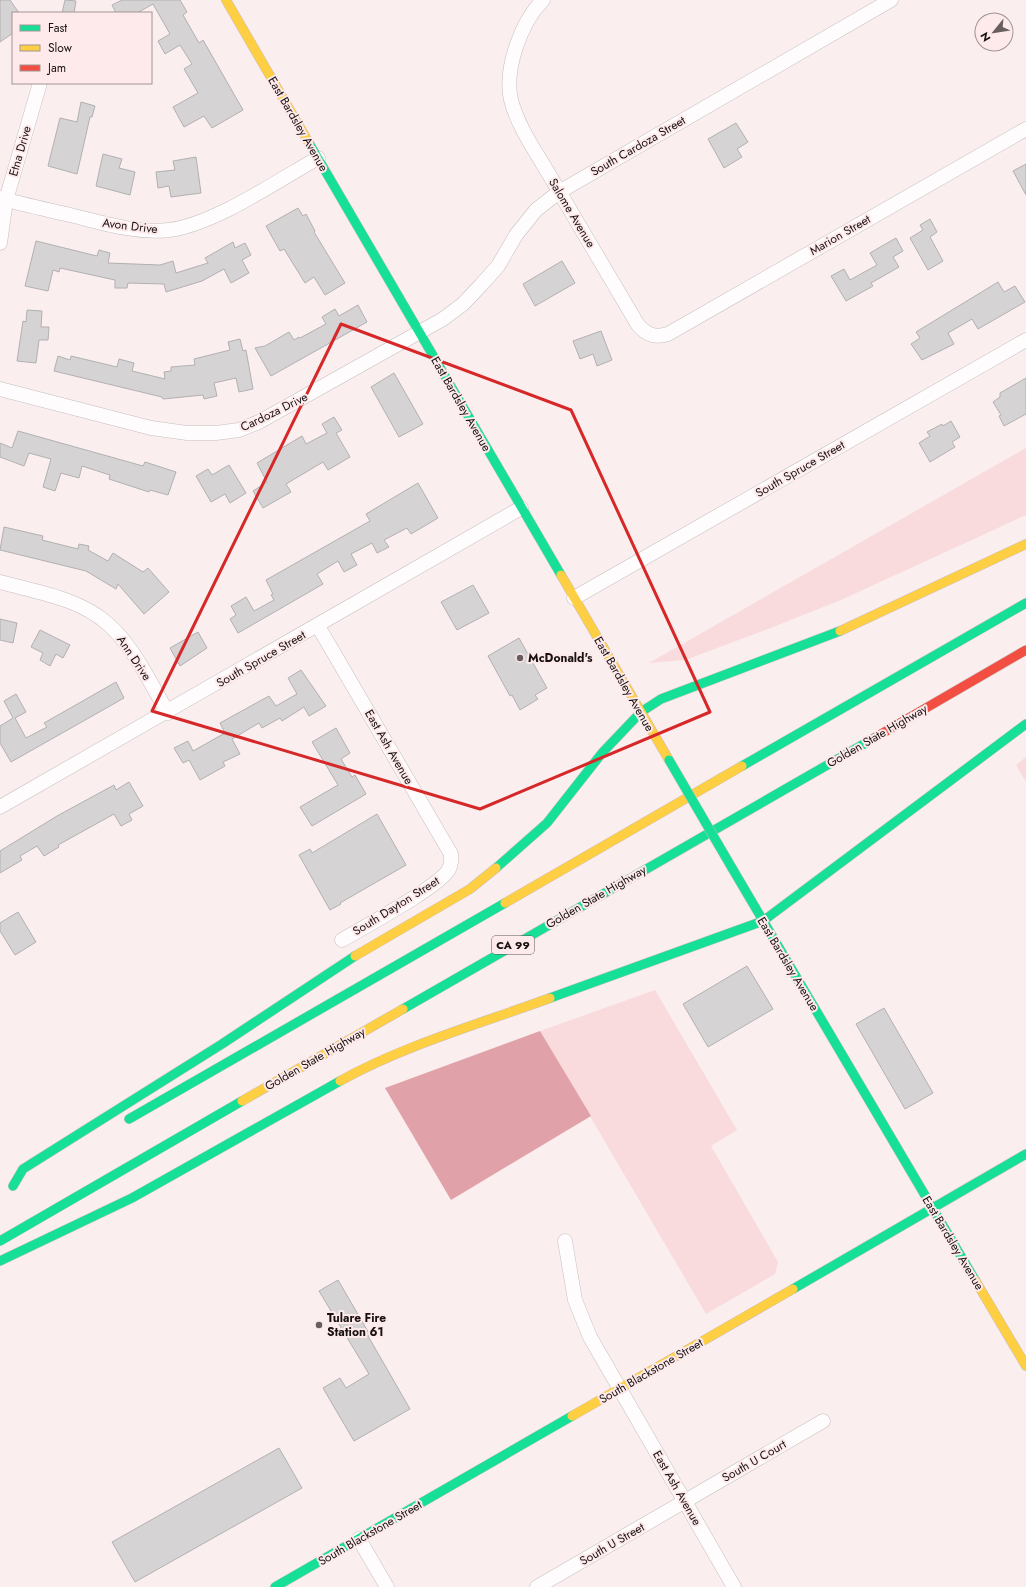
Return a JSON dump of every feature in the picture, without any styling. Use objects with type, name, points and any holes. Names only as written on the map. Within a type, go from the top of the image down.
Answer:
[{"type":"main road","name":"East Bardsley Avenue","points":[[226,0],[763,921],[1026,1366]]},
{"type":"main road","points":[[33,1174],[9,1188],[23,1168],[222,1044],[352,958],[452,900],[485,878],[523,846],[547,823],[602,753],[641,712],[664,697],[837,632],[1026,544]]},
{"type":"main road","points":[[123,1123],[1026,603]]},
{"type":"main road","name":"Golden State Highway","points":[[0,1241],[1026,650]]},
{"type":"main road","points":[[0,1261],[132,1198],[358,1071],[419,1046],[763,921],[1026,724]]},
{"type":"main road","name":"South Blackstone Street","points":[[275,1587],[1026,1154]]},
{"type":"street","name":"Salome Avenue","points":[[543,0],[532,10],[520,33],[514,53],[510,80],[511,100],[519,120],[559,192],[638,325],[651,336]]},
{"type":"street","name":"South Cardoza Street","points":[[419,333],[443,319],[463,304],[498,266],[516,235],[536,210],[559,192],[891,0]]},
{"type":"street","name":"Etna Drive","points":[[0,243],[3,199],[40,84]]},
{"type":"street","name":"Marion Street","points":[[651,336],[668,334],[1026,129]]},
{"type":"street","name":"Avon Drive","points":[[3,199],[114,225],[142,229],[169,230],[199,222],[226,210],[318,158]]},
{"type":"street","name":"Cardoza Drive","points":[[0,389],[151,428],[187,433],[216,433],[239,430],[289,406],[419,333]]},
{"type":"street","name":"South Spruce Street","points":[[574,598],[1026,340]]},
{"type":"street","name":"South Spruce Street","points":[[0,808],[522,508]]},
{"type":"street","name":"Ann Drive","points":[[0,582],[63,599],[108,623],[124,641],[168,712]]},
{"type":"street","name":"East Ash Avenue","points":[[318,626],[451,854],[452,862],[449,870]]},
{"type":"street","name":"South Dayton Street","points":[[342,940],[430,887],[449,870]]},
{"type":"street","name":"East Ash Avenue","points":[[565,1241],[575,1300],[590,1337],[686,1501],[734,1587]]},
{"type":"street","name":"South U Court","points":[[686,1501],[823,1421]]},
{"type":"street","name":"South U Street","points":[[537,1587],[686,1501]]},
{"type":"street","points":[[359,1539],[387,1587]]},
{"type":"highlighted area","points":[[341,324],[571,410],[710,712],[480,809],[152,711]]},
{"type":"shaded area","points":[[1026,448],[1026,515],[841,600],[768,629],[685,660],[649,663]]},
{"type":"shaded area","points":[[1026,757],[1026,782],[1016,765]]},
{"type":"shaded area","points":[[655,990],[737,1130],[711,1146],[778,1262],[775,1274],[706,1314],[540,1031]]},
{"type":"shaded area","points":[[540,1031],[591,1116],[451,1200],[385,1088]]},
{"type":"building","points":[[0,0],[10,0],[18,12],[12,12],[12,34],[0,42]]},
{"type":"building","points":[[65,0],[76,1],[74,12],[62,12]]},
{"type":"building","points":[[122,0],[180,0],[187,12],[183,15],[199,43],[203,40],[243,110],[212,128],[204,116],[184,127],[173,107],[198,93],[184,69],[192,64],[180,45],[165,54],[158,41],[170,34],[153,4],[139,12],[116,12],[112,5]]},
{"type":"building","points":[[81,102],[95,106],[92,117],[90,117],[77,174],[48,166],[60,118],[77,122]]},
{"type":"building","points":[[736,123],[748,142],[737,149],[742,157],[724,168],[708,139]]},
{"type":"building","points":[[103,154],[122,159],[119,168],[135,172],[130,195],[96,186]]},
{"type":"building","points":[[196,157],[201,193],[171,197],[169,186],[158,188],[156,172],[175,170],[173,161]]},
{"type":"building","points":[[1026,164],[1026,195],[1013,171]]},
{"type":"building","points":[[298,208],[303,216],[306,214],[315,231],[314,232],[345,283],[325,295],[314,277],[305,283],[284,249],[280,251],[266,226]]},
{"type":"building","points":[[930,219],[937,232],[930,237],[943,261],[928,270],[910,238],[923,230],[920,225]]},
{"type":"building","points":[[896,238],[903,251],[893,257],[899,267],[871,283],[873,286],[846,301],[831,276],[844,269],[850,280],[877,265],[870,253]]},
{"type":"building","points":[[36,241],[97,256],[99,250],[110,253],[108,263],[160,265],[173,261],[176,273],[208,263],[205,258],[233,242],[235,248],[245,243],[251,255],[242,260],[249,273],[231,283],[224,269],[202,281],[166,292],[164,284],[128,283],[127,288],[115,288],[115,280],[60,268],[59,272],[53,270],[48,291],[25,286]]},
{"type":"building","points":[[562,261],[575,283],[535,306],[523,284]]},
{"type":"building","points":[[998,282],[1004,292],[1015,286],[1025,302],[978,329],[972,319],[948,333],[954,344],[922,360],[911,344],[920,338],[916,332]]},
{"type":"building","points":[[358,305],[367,322],[271,376],[255,348],[265,346],[289,332],[294,340],[299,337],[300,338],[326,324],[322,317],[335,309],[339,316]]},
{"type":"building","points":[[27,310],[42,311],[41,327],[49,327],[48,340],[39,340],[36,363],[17,361],[23,321],[26,322]]},
{"type":"building","points":[[601,331],[612,360],[597,366],[593,354],[580,359],[573,341]]},
{"type":"building","points":[[240,339],[243,351],[246,350],[253,389],[239,392],[236,378],[214,383],[217,396],[204,399],[203,395],[163,399],[162,397],[54,371],[58,356],[70,360],[71,356],[117,367],[119,359],[134,363],[132,371],[165,379],[164,372],[171,371],[171,367],[195,365],[194,359],[230,350],[228,342]]},
{"type":"building","points":[[394,373],[423,424],[399,437],[371,387]]},
{"type":"building","points":[[1026,378],[1026,414],[1004,426],[999,416],[1001,415],[993,402],[1000,397],[1000,393]]},
{"type":"building","points":[[334,417],[342,430],[336,433],[350,457],[328,470],[323,462],[286,484],[291,492],[263,508],[253,491],[267,482],[257,463],[302,436],[306,444],[327,433],[322,424]]},
{"type":"building","points":[[951,421],[960,437],[952,442],[955,447],[930,462],[919,443],[930,436],[927,432],[942,424],[943,426]]},
{"type":"building","points":[[18,431],[143,466],[145,462],[176,472],[168,495],[150,490],[149,492],[109,479],[110,475],[82,466],[79,478],[61,473],[55,491],[43,487],[51,459],[29,453],[24,466],[0,457],[0,443],[12,448]]},
{"type":"building","points":[[229,465],[246,493],[230,503],[225,494],[211,502],[196,476],[208,469],[212,475]]},
{"type":"building","points":[[418,483],[438,518],[411,534],[407,528],[384,540],[389,547],[377,553],[372,543],[351,554],[357,565],[344,572],[338,561],[317,574],[323,584],[238,633],[230,619],[236,615],[231,606],[246,597],[254,611],[274,600],[271,595],[273,594],[266,580],[370,521],[366,514]]},
{"type":"building","points":[[4,527],[43,536],[42,540],[78,549],[79,544],[89,546],[88,550],[108,561],[113,553],[143,572],[148,568],[169,592],[144,614],[118,584],[116,589],[86,571],[0,550]]},
{"type":"building","points":[[473,585],[489,613],[457,630],[441,602]]},
{"type":"building","points":[[0,619],[17,623],[13,643],[0,640]]},
{"type":"building","points":[[40,630],[70,645],[63,658],[56,654],[50,666],[40,660],[43,653],[31,647]]},
{"type":"building","points":[[198,632],[207,648],[180,666],[170,648]]},
{"type":"building","points":[[519,638],[547,688],[535,695],[538,699],[520,710],[512,695],[510,696],[488,656]]},
{"type":"building","points":[[301,670],[326,706],[309,716],[304,707],[282,721],[280,718],[262,728],[259,723],[232,739],[240,754],[223,762],[225,766],[200,780],[189,760],[183,763],[174,748],[188,741],[193,751],[225,733],[220,723],[269,696],[276,706],[297,694],[288,678]]},
{"type":"building","points":[[116,682],[124,698],[11,762],[0,743],[0,726],[13,718],[4,701],[16,694],[26,712],[15,718],[26,738],[47,727],[44,723]]},
{"type":"building","points":[[336,728],[350,753],[341,759],[352,777],[355,775],[366,794],[312,826],[300,807],[338,785],[312,742]]},
{"type":"building","points":[[129,782],[143,806],[129,814],[132,820],[121,826],[114,814],[58,845],[59,847],[44,856],[37,846],[20,856],[22,860],[0,873],[0,851],[57,816],[114,785],[116,790]]},
{"type":"building","points":[[377,814],[406,865],[330,910],[299,855],[310,849],[312,853]]},
{"type":"building","points":[[18,912],[36,942],[15,955],[0,931],[0,923]]},
{"type":"building","points":[[747,966],[773,1009],[708,1047],[683,1004]]},
{"type":"building","points":[[884,1008],[933,1093],[905,1109],[856,1024]]},
{"type":"building","points":[[338,1280],[410,1409],[354,1441],[323,1388],[340,1378],[346,1388],[369,1374],[319,1291]]},
{"type":"building","points":[[279,1448],[302,1488],[135,1582],[112,1542]]},
{"type":"traffic: fast","points":[[309,143],[561,575]]},
{"type":"traffic: fast","points":[[742,766],[1026,603]]},
{"type":"traffic: fast","points":[[496,868],[547,823],[602,753],[641,712],[661,699],[840,631]]},
{"type":"traffic: fast","points":[[550,998],[763,921],[1026,724]]},
{"type":"traffic: fast","points":[[403,1009],[876,737]]},
{"type":"traffic: fast","points":[[669,760],[732,868]]},
{"type":"traffic: fast","points":[[732,868],[975,1280]]},
{"type":"traffic: fast","points":[[129,1119],[505,903]]},
{"type":"traffic: fast","points":[[13,1186],[23,1169],[222,1044],[355,956]]},
{"type":"traffic: fast","points":[[0,1261],[132,1198],[340,1081]]},
{"type":"traffic: fast","points":[[0,1241],[242,1101]]},
{"type":"traffic: fast","points":[[793,1289],[1026,1154]]},
{"type":"traffic: fast","points":[[275,1587],[572,1416]]},
{"type":"traffic: slow","points":[[226,0],[309,143]]},
{"type":"traffic: slow","points":[[840,631],[1026,544]]},
{"type":"traffic: slow","points":[[561,575],[669,760]]},
{"type":"traffic: slow","points":[[505,903],[742,766]]},
{"type":"traffic: slow","points":[[355,956],[470,889],[496,868]]},
{"type":"traffic: slow","points":[[340,1081],[364,1068],[416,1046],[550,998]]},
{"type":"traffic: slow","points":[[242,1101],[403,1009]]},
{"type":"traffic: slow","points":[[975,1280],[1026,1366]]},
{"type":"traffic: slow","points":[[572,1416],[793,1289]]},
{"type":"traffic: jam","points":[[876,737],[1026,650]]},
{"type":"place","name":"McDonald's","points":[[520,658]]},
{"type":"place","name":"Tulare Fire Station 61","points":[[319,1325]]}]
